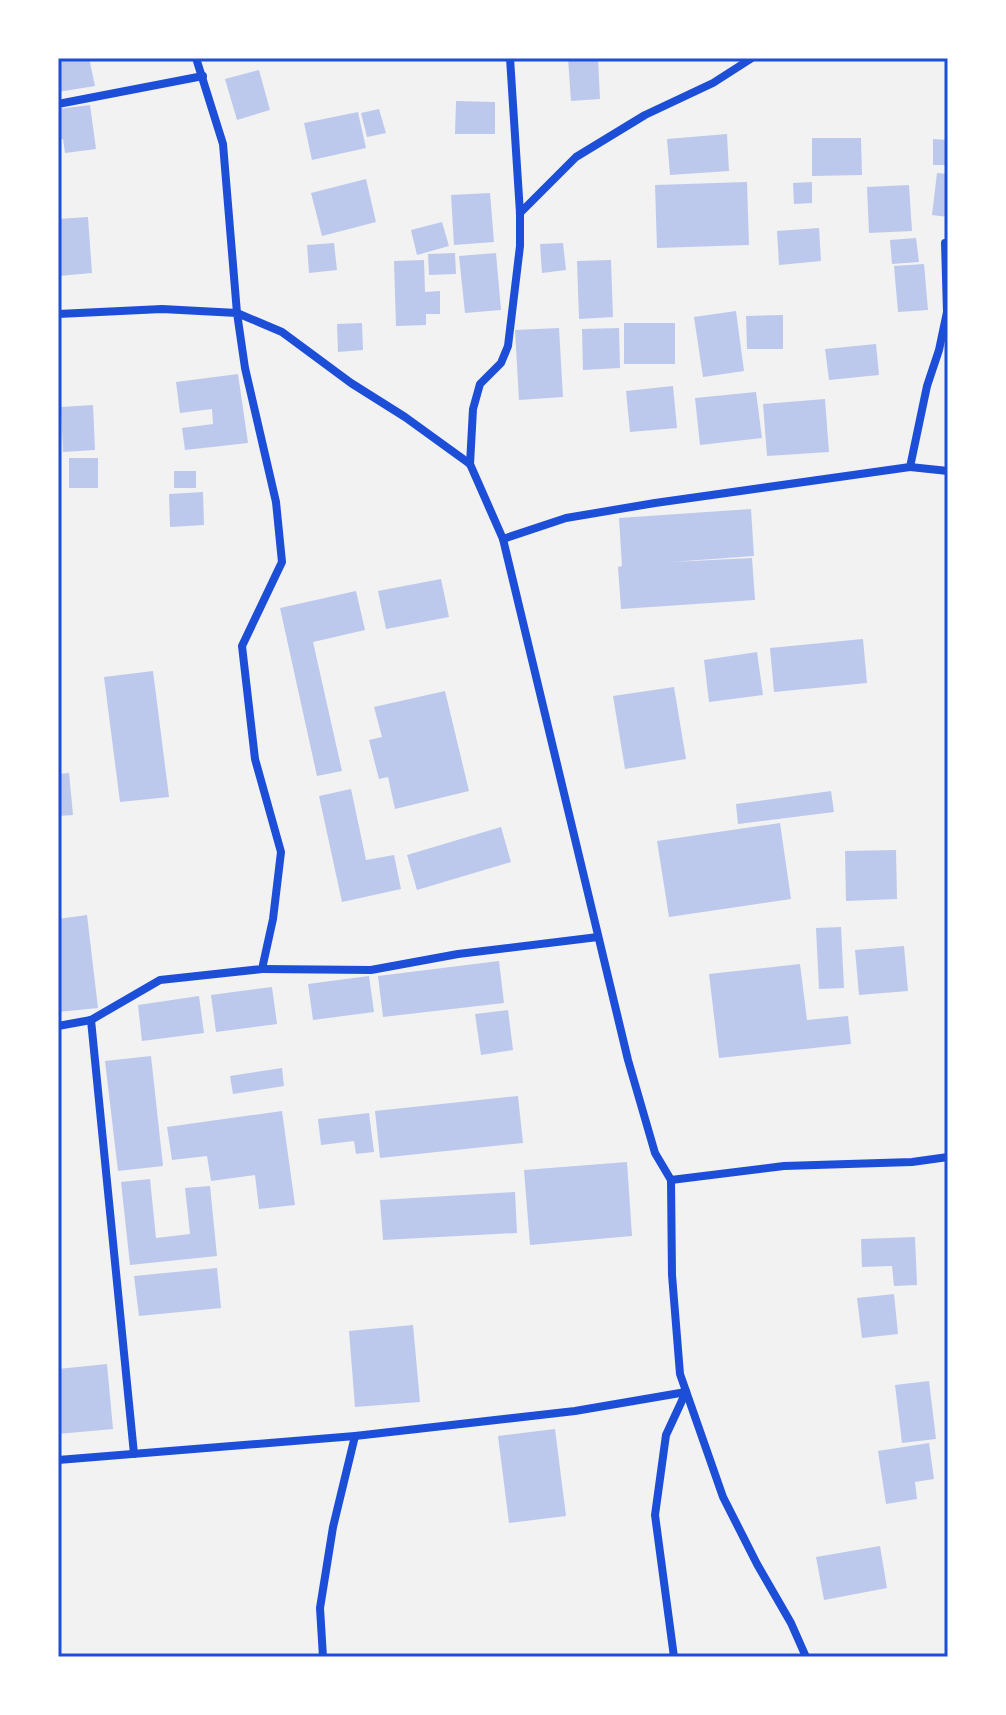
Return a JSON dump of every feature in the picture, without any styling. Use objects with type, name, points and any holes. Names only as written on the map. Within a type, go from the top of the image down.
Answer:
[{"type":"street","points":[[196,58],[223,144],[237,313],[245,368],[276,502],[282,562],[242,646],[255,759],[281,852],[273,919],[262,969]]},
{"type":"street","points":[[510,58],[520,246],[508,346],[501,363],[480,384],[473,409],[470,464],[503,539],[628,1060],[655,1153],[671,1180],[672,1275],[680,1374],[723,1497],[806,1657]]},
{"type":"street","points":[[520,213],[576,157],[645,115],[713,83],[752,58]]},
{"type":"street","points":[[58,104],[203,76]]},
{"type":"street","points":[[910,467],[947,312],[945,243]]},
{"type":"street","points":[[58,314],[162,309],[237,313],[282,332],[470,464]]},
{"type":"street","points":[[503,539],[566,518],[655,503],[910,467],[948,471]]},
{"type":"street","points":[[58,1026],[91,1020],[160,980],[262,969],[371,970],[458,954],[598,937]]},
{"type":"street","points":[[91,1020],[134,1454]]},
{"type":"street","points":[[671,1180],[784,1166],[912,1162],[948,1157]]},
{"type":"street","points":[[58,1460],[355,1436],[575,1411],[686,1392]]},
{"type":"street","points":[[674,1657],[655,1515],[666,1435],[686,1392]]},
{"type":"street","points":[[323,1657],[320,1608],[333,1527],[355,1436]]},
{"type":"building","points":[[58,58],[89,58],[95,86],[58,92]]},
{"type":"building","points":[[568,58],[598,58],[600,99],[571,101]]},
{"type":"building","points":[[259,70],[270,110],[237,120],[225,79]]},
{"type":"building","points":[[456,101],[495,102],[495,134],[455,134]]},
{"type":"building","points":[[90,105],[96,149],[65,153],[63,139],[58,140],[58,109]]},
{"type":"building","points":[[379,109],[386,133],[367,137],[361,113]]},
{"type":"building","points":[[358,112],[366,148],[312,160],[304,123]]},
{"type":"building","points":[[727,134],[729,171],[670,175],[667,139]]},
{"type":"building","points":[[812,138],[861,138],[862,175],[812,176]]},
{"type":"building","points":[[933,139],[948,140],[948,165],[933,165]]},
{"type":"building","points":[[937,173],[948,174],[948,217],[932,215]]},
{"type":"building","points":[[366,179],[376,222],[322,236],[311,193]]},
{"type":"building","points":[[747,182],[749,245],[657,248],[655,185]]},
{"type":"building","points":[[812,182],[812,203],[794,204],[793,183]]},
{"type":"building","points":[[909,185],[912,231],[869,233],[867,187]]},
{"type":"building","points":[[490,193],[494,242],[454,245],[451,195]]},
{"type":"building","points":[[88,217],[92,273],[59,276],[58,219]]},
{"type":"building","points":[[442,222],[449,246],[417,255],[411,230]]},
{"type":"building","points":[[819,228],[821,261],[779,265],[777,231]]},
{"type":"building","points":[[916,238],[919,262],[892,264],[890,240]]},
{"type":"building","points":[[334,243],[337,270],[309,273],[307,245]]},
{"type":"building","points":[[563,243],[566,270],[542,273],[540,244]]},
{"type":"building","points":[[455,253],[456,274],[429,275],[428,254]]},
{"type":"building","points":[[496,253],[501,310],[465,313],[459,256]]},
{"type":"building","points":[[424,260],[425,292],[440,291],[440,314],[426,314],[426,325],[396,326],[394,261]]},
{"type":"building","points":[[611,260],[613,317],[579,319],[577,261]]},
{"type":"building","points":[[924,264],[928,310],[898,312],[894,266]]},
{"type":"building","points":[[736,311],[744,371],[703,377],[694,317]]},
{"type":"building","points":[[783,315],[783,349],[747,349],[746,316]]},
{"type":"building","points":[[362,323],[363,350],[338,352],[337,324]]},
{"type":"building","points":[[624,323],[675,323],[675,364],[624,364]]},
{"type":"building","points":[[559,328],[563,397],[519,400],[515,330]]},
{"type":"building","points":[[619,328],[620,368],[583,370],[582,329]]},
{"type":"building","points":[[876,344],[879,375],[829,380],[825,349]]},
{"type":"building","points":[[238,374],[248,443],[185,450],[182,428],[213,424],[212,409],[180,413],[176,382]]},
{"type":"building","points":[[673,386],[677,428],[630,432],[626,391]]},
{"type":"building","points":[[756,392],[762,438],[700,445],[695,398]]},
{"type":"building","points":[[825,399],[829,452],[767,456],[763,404]]},
{"type":"building","points":[[93,405],[95,450],[63,452],[61,407]]},
{"type":"building","points":[[69,458],[98,458],[98,488],[69,488]]},
{"type":"building","points":[[174,471],[196,471],[196,488],[174,488]]},
{"type":"building","points":[[203,492],[204,525],[170,527],[169,494]]},
{"type":"building","points":[[751,509],[754,556],[671,562],[752,558],[755,600],[621,609],[619,518]]},
{"type":"building","points":[[441,579],[449,617],[386,629],[378,591]]},
{"type":"building","points":[[356,591],[365,630],[313,642],[342,771],[317,776],[280,608]]},
{"type":"building","points":[[863,639],[867,683],[774,692],[770,648]]},
{"type":"building","points":[[757,652],[763,695],[709,702],[704,660]]},
{"type":"building","points":[[153,671],[169,797],[120,802],[104,677]]},
{"type":"building","points":[[674,687],[686,759],[625,769],[613,696]]},
{"type":"building","points":[[445,691],[469,791],[395,809],[388,777],[379,779],[369,740],[382,737],[374,707]]},
{"type":"building","points":[[69,773],[73,815],[58,816],[58,774]]},
{"type":"building","points":[[351,789],[366,860],[394,855],[401,889],[342,902],[319,796]]},
{"type":"building","points":[[831,791],[834,812],[738,824],[736,804]]},
{"type":"building","points":[[780,823],[791,899],[669,917],[657,841]]},
{"type":"building","points":[[501,827],[511,862],[417,890],[407,855]]},
{"type":"building","points":[[896,850],[897,899],[846,901],[845,851]]},
{"type":"building","points":[[87,915],[98,1008],[58,1012],[58,919]]},
{"type":"building","points":[[841,927],[844,988],[819,989],[816,928]]},
{"type":"building","points":[[904,946],[908,991],[859,995],[855,950]]},
{"type":"building","points":[[499,961],[504,1003],[383,1017],[378,976]]},
{"type":"building","points":[[800,964],[807,1020],[848,1016],[851,1044],[719,1058],[709,974]]},
{"type":"building","points":[[369,976],[374,1012],[313,1020],[308,984]]},
{"type":"building","points":[[272,987],[277,1024],[216,1032],[211,995]]},
{"type":"building","points":[[199,996],[204,1033],[142,1041],[138,1005]]},
{"type":"building","points":[[508,1010],[513,1050],[481,1055],[475,1014]]},
{"type":"building","points":[[151,1056],[163,1166],[118,1171],[105,1061]]},
{"type":"building","points":[[282,1068],[284,1086],[233,1094],[230,1076]]},
{"type":"building","points":[[518,1096],[523,1143],[380,1158],[375,1111]]},
{"type":"building","points":[[282,1111],[295,1205],[259,1209],[255,1175],[211,1181],[207,1156],[172,1160],[167,1127]]},
{"type":"building","points":[[369,1113],[374,1152],[356,1154],[354,1141],[321,1145],[318,1119]]},
{"type":"building","points":[[627,1162],[632,1236],[530,1245],[524,1170]]},
{"type":"building","points":[[150,1179],[156,1238],[190,1234],[185,1188],[210,1186],[217,1256],[130,1265],[121,1182]]},
{"type":"building","points":[[515,1192],[517,1233],[383,1240],[380,1200]]},
{"type":"building","points":[[915,1237],[917,1285],[894,1286],[892,1266],[862,1267],[861,1239]]},
{"type":"building","points":[[217,1268],[221,1308],[139,1316],[134,1276]]},
{"type":"building","points":[[894,1294],[898,1334],[862,1338],[857,1298]]},
{"type":"building","points":[[413,1325],[420,1402],[355,1407],[349,1331]]},
{"type":"building","points":[[107,1364],[113,1429],[58,1434],[58,1369]]},
{"type":"building","points":[[929,1381],[936,1439],[902,1443],[895,1385]]},
{"type":"building","points":[[555,1429],[566,1516],[509,1523],[498,1436]]},
{"type":"building","points":[[929,1443],[934,1479],[915,1482],[917,1499],[886,1504],[878,1451]]},
{"type":"building","points":[[880,1546],[887,1588],[824,1600],[816,1557]]}]
